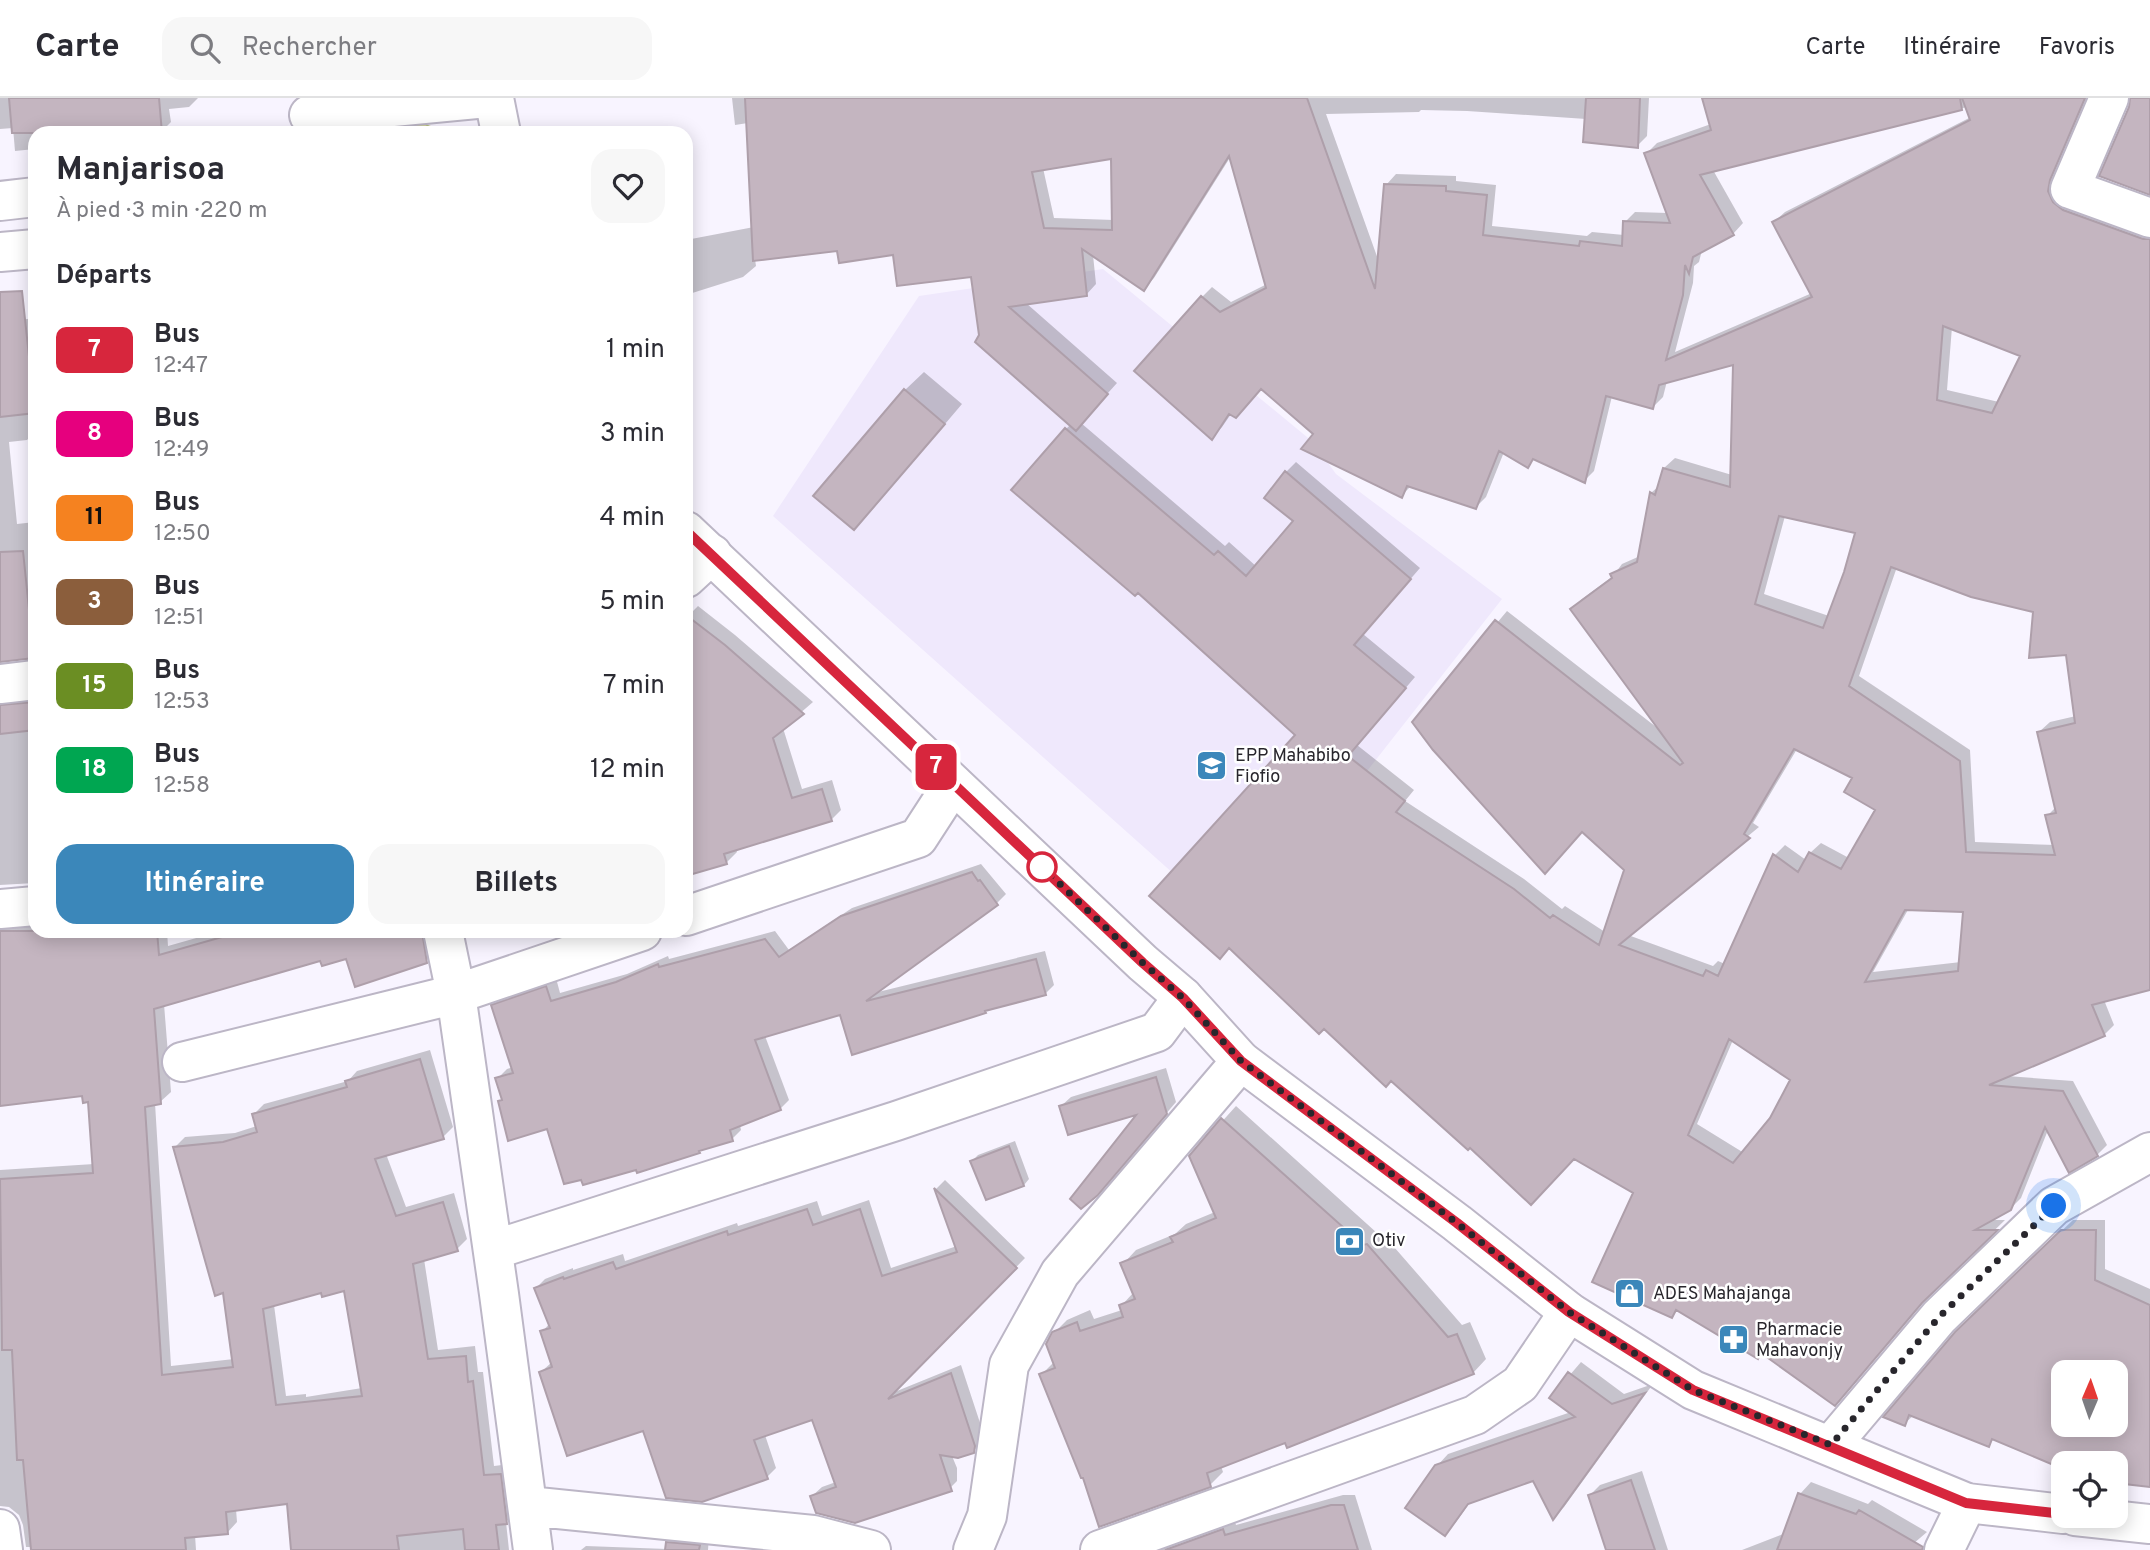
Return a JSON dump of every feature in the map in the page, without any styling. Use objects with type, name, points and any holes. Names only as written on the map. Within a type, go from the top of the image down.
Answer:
[{"type":"street","points":[[308,115],[487,98]]},
{"type":"street","points":[[494,98],[500,126]]},
{"type":"street","points":[[2109,98],[2070,190],[2150,218]]},
{"type":"street","points":[[0,201],[28,198]]},
{"type":"street","points":[[0,252],[28,250]]},
{"type":"street","points":[[695,554],[953,783],[1183,998],[1241,1061],[1457,1223],[1569,1312],[1693,1390],[1966,1503],[2051,1513]]},
{"type":"street","points":[[0,684],[28,681]]},
{"type":"street","points":[[693,914],[918,838],[953,783]]},
{"type":"street","points":[[0,909],[28,907]]},
{"type":"street","points":[[444,938],[456,994],[533,1550]]},
{"type":"street","points":[[182,1062],[456,994],[621,938]]},
{"type":"street","points":[[493,1250],[896,1121],[1157,1032],[1183,998]]},
{"type":"street","points":[[973,1550],[988,1516],[1009,1365],[1060,1273],[1241,1061]]},
{"type":"street","points":[[1831,1445],[1939,1317],[2054,1206],[2150,1152]]},
{"type":"street","points":[[1100,1550],[1475,1415],[1520,1384],[1569,1312]]},
{"type":"street","points":[[1944,1550],[1966,1503]]},
{"type":"street","points":[[528,1506],[813,1535],[871,1550]]},
{"type":"street","points":[[2128,1522],[2150,1524]]},
{"type":"street","points":[[0,1529],[3,1550]]},
{"type":"shaded area","name":"EPP Mahabibo Fiofio","points":[[1103,269],[1313,442],[1336,474],[1502,599],[1240,933],[773,516],[919,296]]},
{"type":"green space","points":[[418,121],[431,126],[346,126]]},
{"type":"building","points":[[9,98],[159,98],[161,126],[28,126],[28,133],[12,133]]},
{"type":"building","points":[[745,98],[1307,98],[1375,289],[1384,184],[1446,186],[1446,191],[1487,195],[1483,235],[1579,246],[1580,241],[1622,246],[1623,221],[1670,223],[1644,153],[1711,130],[1702,98],[1960,98],[1962,110],[1700,175],[1734,235],[1693,257],[1689,274],[1685,265],[1683,295],[1666,360],[1812,297],[1772,222],[1970,120],[1962,98],[2085,98],[2050,180],[2048,191],[2053,202],[2063,210],[2143,239],[2150,239],[2150,990],[2092,1005],[2105,1036],[1989,1085],[2063,1091],[2098,1156],[2069,1173],[2045,1127],[2011,1210],[1975,1230],[1998,1230],[1922,1303],[1835,1406],[1761,1353],[1758,1359],[1676,1310],[1672,1318],[1592,1282],[1633,1193],[1574,1159],[1531,1205],[1470,1148],[1468,1150],[1391,1081],[1386,1087],[1324,1029],[1319,1034],[1229,948],[1220,959],[1149,896],[1295,735],[1138,593],[1135,596],[1011,490],[1065,428],[1214,555],[1218,551],[1246,576],[1293,521],[1264,498],[1285,471],[1411,579],[1354,645],[1406,688],[1348,756],[1405,801],[1396,812],[1514,889],[1550,918],[1553,915],[1599,945],[1624,870],[1582,832],[1545,874],[1433,750],[1412,722],[1495,620],[1680,765],[1683,763],[1570,609],[1612,578],[1610,574],[1637,562],[1650,492],[1655,495],[1663,468],[1730,487],[1733,365],[1659,385],[1653,409],[1606,396],[1585,483],[1533,459],[1528,468],[1499,451],[1476,509],[1407,486],[1402,498],[1301,449],[1313,434],[1261,389],[1236,418],[1229,414],[1212,440],[1134,371],[1201,296],[1220,312],[1266,288],[1229,156],[1144,291],[1082,249],[1087,296],[1009,307],[1108,394],[1076,431],[975,342],[979,335],[971,277],[897,286],[893,255],[839,263],[837,251],[753,261]],"holes":[[[1111,159],[1112,230],[1044,228],[1032,172]],[[1943,326],[2020,356],[1992,413],[1937,400]],[[1779,516],[1855,533],[1823,628],[1755,604]],[[1891,567],[1971,597],[2033,612],[2029,658],[2066,655],[2075,723],[2037,732],[2056,813],[2045,815],[2055,855],[1966,852],[1960,761],[1849,686]],[[1794,749],[1852,778],[1844,792],[1875,810],[1841,869],[1809,852],[1798,872],[1773,854],[1718,976],[1706,970],[1703,976],[1619,945],[1750,838],[1744,834]],[[1905,910],[1963,912],[1958,971],[1865,982]],[[1729,1039],[1790,1080],[1770,1118],[1733,1163],[1688,1135]]]},
{"type":"building","points":[[1586,98],[1640,98],[1638,148],[1583,142]]},
{"type":"building","points":[[2130,98],[2150,98],[2150,195],[2099,176],[2129,107]]},
{"type":"building","points":[[22,291],[28,347],[28,414],[0,417],[0,292]]},
{"type":"building","points":[[904,389],[945,424],[854,530],[813,496]]},
{"type":"building","points":[[23,551],[28,600],[28,659],[0,662],[0,552]]},
{"type":"building","points":[[693,620],[804,714],[773,738],[792,798],[822,789],[832,821],[724,854],[727,864],[693,874]]},
{"type":"building","points":[[28,703],[28,731],[0,734],[0,705]]},
{"type":"building","points":[[972,872],[998,905],[866,1001],[1036,959],[1046,995],[985,1011],[986,1013],[852,1055],[840,1015],[755,1040],[781,1110],[730,1130],[733,1141],[637,1173],[636,1170],[583,1185],[581,1180],[564,1184],[547,1129],[508,1141],[498,1101],[502,1100],[495,1078],[513,1073],[491,1005],[546,986],[551,1001],[616,982],[658,964],[659,967],[765,939],[779,957],[841,916]]},
{"type":"building","points":[[0,931],[28,931],[28,938],[158,938],[159,955],[218,938],[423,938],[427,963],[355,987],[346,959],[322,966],[320,961],[154,1009],[161,1104],[145,1107],[162,1375],[233,1367],[223,1293],[215,1296],[173,1147],[223,1142],[257,1132],[252,1114],[347,1087],[345,1081],[420,1059],[444,1139],[375,1159],[396,1216],[443,1202],[458,1251],[413,1264],[428,1359],[466,1356],[468,1382],[473,1381],[484,1475],[501,1474],[507,1524],[496,1525],[499,1550],[465,1550],[463,1529],[397,1536],[399,1550],[291,1550],[287,1504],[226,1512],[228,1534],[185,1538],[186,1550],[31,1550],[23,1460],[17,1460],[12,1350],[2,1350],[0,1179],[93,1173],[88,1102],[83,1103],[82,1096],[0,1106]],"holes":[[[344,1291],[362,1396],[276,1405],[263,1309],[321,1293],[322,1297]]]},
{"type":"building","points":[[1156,1077],[1167,1114],[1098,1195],[1081,1209],[1070,1199],[1136,1115],[1068,1135],[1059,1106]]},
{"type":"building","points":[[1221,1118],[1363,1245],[1367,1244],[1448,1337],[1457,1334],[1474,1374],[1287,1448],[1285,1443],[1207,1473],[1211,1487],[1099,1527],[1083,1478],[1039,1374],[1055,1368],[1046,1344],[1052,1332],[1077,1322],[1080,1331],[1123,1317],[1119,1305],[1135,1299],[1120,1263],[1173,1242],[1170,1237],[1216,1218],[1189,1156]]},
{"type":"building","points":[[1009,1146],[1024,1186],[986,1200],[970,1161]]},
{"type":"building","points":[[934,1188],[1017,1268],[888,1399],[951,1373],[975,1446],[974,1453],[958,1458],[940,1455],[952,1491],[855,1523],[816,1513],[810,1496],[836,1487],[812,1420],[754,1440],[768,1479],[702,1502],[666,1498],[643,1431],[567,1456],[539,1372],[552,1367],[540,1331],[550,1328],[534,1288],[613,1262],[616,1269],[727,1231],[728,1235],[807,1209],[813,1225],[860,1209],[882,1276],[957,1252]]},
{"type":"building","points":[[2061,1230],[2096,1230],[2095,1280],[2150,1305],[2150,1487],[2128,1484],[2128,1451],[2051,1451],[2051,1464],[1992,1439],[1989,1447],[1909,1415],[1905,1426],[1883,1417],[1955,1332]]},
{"type":"building","points":[[1568,1372],[1612,1404],[1645,1393],[1553,1520],[1533,1481],[1468,1504],[1445,1536],[1405,1508],[1435,1465],[1575,1417],[1549,1398]]},
{"type":"building","points":[[1631,1480],[1655,1550],[1606,1550],[1588,1495]]},
{"type":"building","points":[[1798,1493],[1856,1514],[1859,1510],[1923,1547],[1922,1550],[1777,1550]]},
{"type":"building","points":[[1331,1505],[1344,1505],[1358,1550],[1165,1550],[1223,1529],[1225,1535]]},
{"type":"building","points":[[666,1542],[700,1545],[699,1550],[665,1550]]},
{"type":"bus line","name":"7","points":[[693,537],[1183,998],[1241,1061],[1457,1223],[1569,1312],[1693,1390],[1966,1503],[2051,1513]]},
{"type":"place","name":"EPP Mahabibo Fiofio","points":[[1212,766]]},
{"type":"place","name":"Otiv","points":[[1349,1241]]},
{"type":"place","name":"ADES Mahajanga","points":[[1630,1294]]},
{"type":"place","name":"Pharmacie Mahavonjy","points":[[1733,1340]]},
{"type":"route","points":[[1042,867],[1183,998],[1241,1061],[1457,1223],[1569,1312],[1693,1390],[1831,1445],[1939,1317],[2054,1206]]}]
